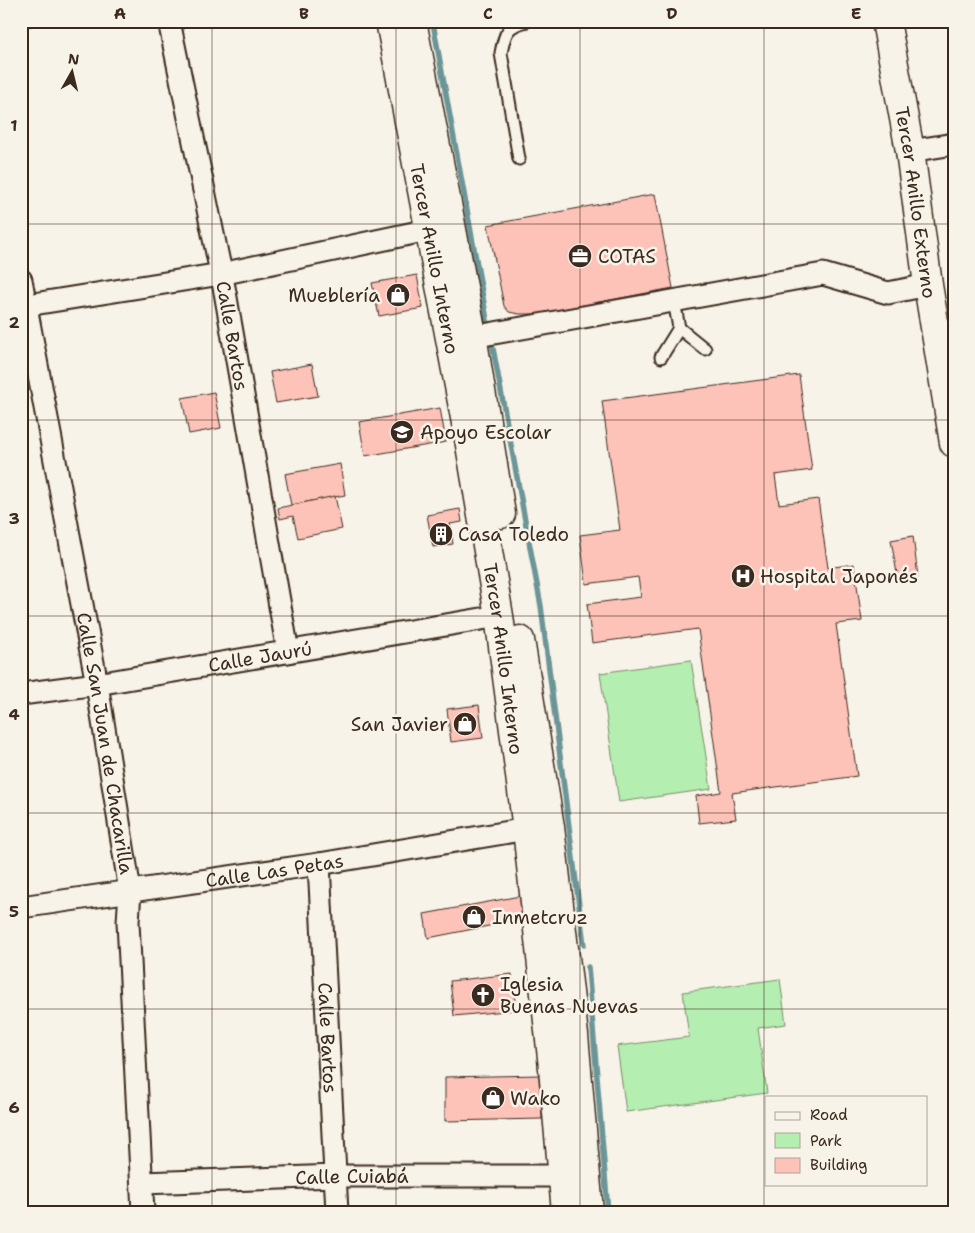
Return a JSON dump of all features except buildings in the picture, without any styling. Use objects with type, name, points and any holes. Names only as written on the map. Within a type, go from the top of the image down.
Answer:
[{"type":"main road","name":"Tercer Anillo Interno","points":[[390,21],[469,439],[497,606],[528,830],[566,1212]]},
{"type":"main road","name":"Tercer Anillo Interno","points":[[412,21],[472,337],[550,827],[574,1036],[589,1212]]},
{"type":"main road","name":"Tercer Anillo Externo","points":[[886,21],[910,151],[928,285],[954,443]]},
{"type":"main road","points":[[411,135],[430,181],[455,317],[459,326],[472,337],[465,349],[462,366],[491,524],[497,606]]},
{"type":"main road","points":[[507,554],[505,608],[535,808],[528,830],[536,840],[538,847],[553,972],[560,1000],[574,1036]]},
{"type":"main road","points":[[544,988],[551,1001],[554,1014],[563,1101],[566,1108],[573,1112],[581,1112]]},
{"type":"main road","points":[[563,1176],[568,1179],[572,1189],[574,1212]]},
{"type":"street","name":"Calle Bartos","points":[[169,21],[221,274],[288,652]]},
{"type":"street","points":[[910,151],[954,144]]},
{"type":"street","points":[[24,306],[221,274],[428,230]]},
{"type":"street","points":[[472,337],[823,274],[888,293],[928,285]]},
{"type":"street","name":"Calle San Juan de Chacarilla","points":[[21,280],[24,306],[97,684],[130,890],[128,922],[143,1212]]},
{"type":"street","name":"Calle Jaurú","points":[[21,694],[97,684],[288,652],[497,606]]},
{"type":"street","name":"Calle Las Petas","points":[[21,907],[319,864],[528,830]]},
{"type":"street","name":"Calle Bartos","points":[[319,864],[337,1212]]},
{"type":"street","name":"Calle Cuiabá","points":[[142,1183],[335,1176],[563,1176]]},
{"type":"lane","points":[[519,159],[501,53],[504,36],[514,24],[527,21]]},
{"type":"lane","points":[[674,301],[679,328],[704,350]]},
{"type":"lane","points":[[661,357],[679,328]]},
{"type":"green space","points":[[691,660],[711,789],[619,802],[600,673]]},
{"type":"green space","points":[[780,979],[786,1024],[758,1028],[767,1093],[626,1112],[617,1046],[689,1037],[683,992]]},
{"type":"waterway","points":[[433,23],[487,320]]},
{"type":"waterway","points":[[492,343],[541,606],[584,945]]},
{"type":"waterway","points":[[588,967],[608,1212]]},
{"type":"place","name":"COTAS","points":[[580,256]]},
{"type":"place","name":"Mueblería","points":[[398,295]]},
{"type":"place","name":"Apoyo Escolar","points":[[402,432]]},
{"type":"place","name":"Casa Toledo","points":[[441,534]]},
{"type":"place","name":"Hospital Japonés","points":[[743,576]]},
{"type":"place","name":"San Javier","points":[[465,724]]},
{"type":"place","name":"Inmetcruz","points":[[474,917]]},
{"type":"place","name":"Iglesia Buenas Nuevas","points":[[483,995]]},
{"type":"place","name":"Wako","points":[[493,1098]]}]
